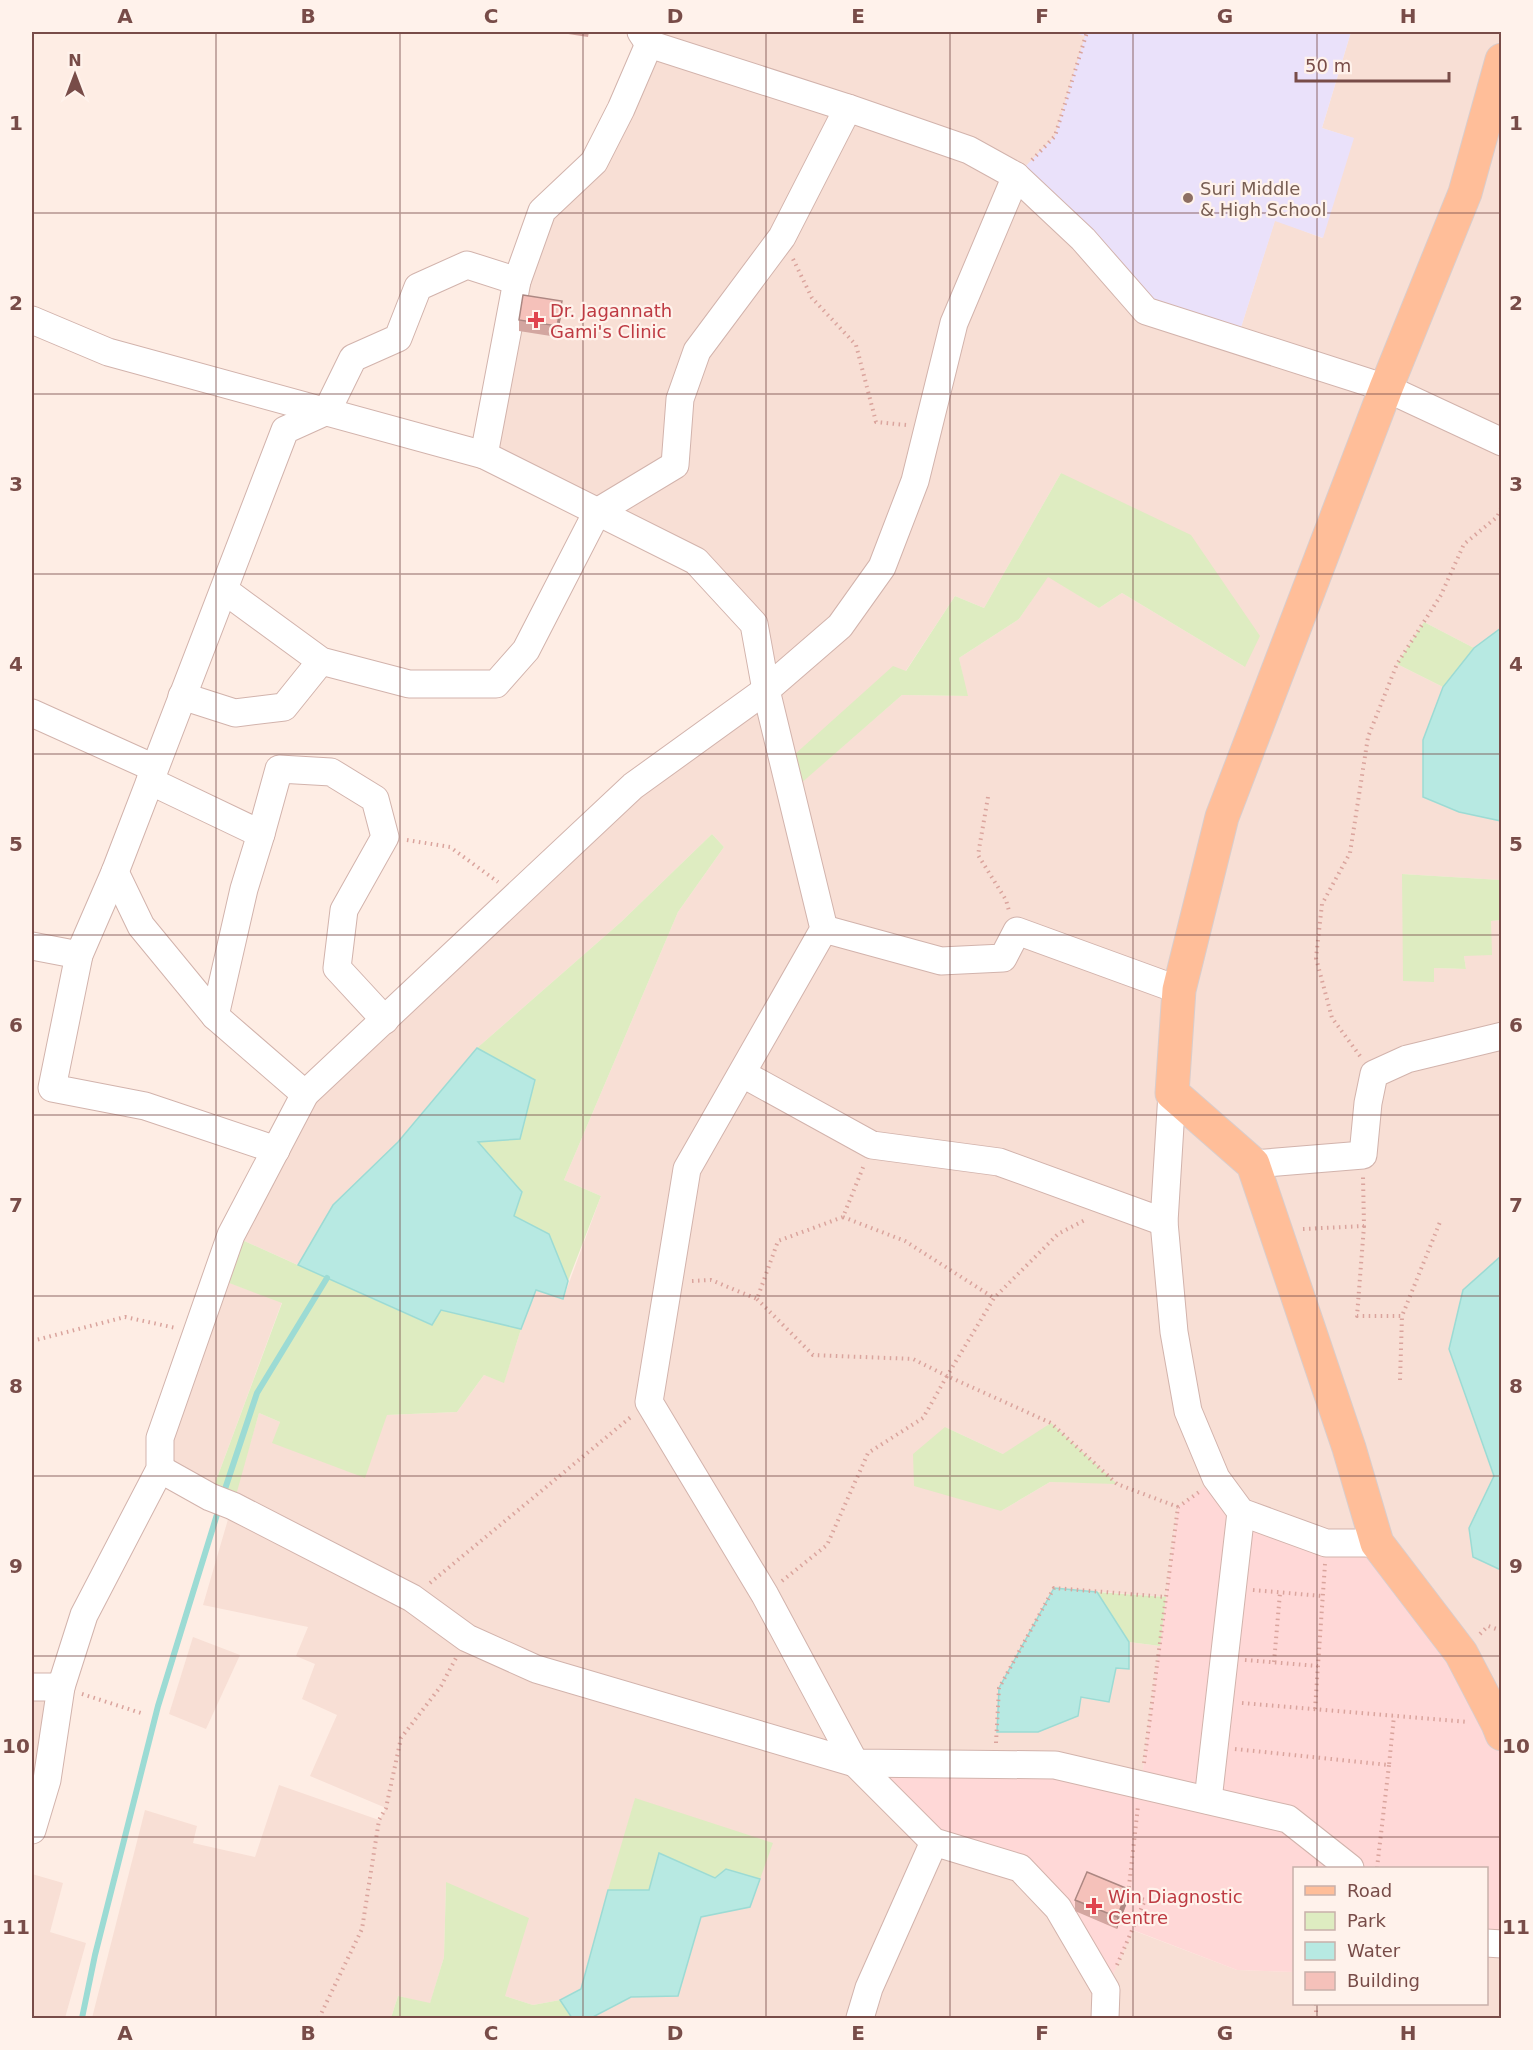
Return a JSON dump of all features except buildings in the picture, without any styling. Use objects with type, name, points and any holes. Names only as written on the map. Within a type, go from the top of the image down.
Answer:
[{"type":"main road","points":[[1500,1729],[1461,1653],[1377,1543],[1349,1448],[1253,1164],[1172,1093],[1179,990],[1222,817],[1386,388],[1465,193],[1502,60]]},
{"type":"street","points":[[484,455],[517,281],[542,212],[594,162],[621,109],[645,38],[969,150],[1016,176],[1083,239],[1146,311],[1386,388],[1502,442]]},
{"type":"street","points":[[224,590],[321,661],[409,684],[496,684],[526,650],[597,512],[675,465],[680,399],[697,351],[782,237],[848,108]]},
{"type":"street","points":[[32,1830],[47,1779],[61,1687],[84,1615],[160,1469],[160,1438],[231,1234],[305,1094],[633,786],[766,690],[840,626],[882,567],[915,481],[954,323],[1016,176]]},
{"type":"street","points":[[276,1150],[145,1106],[52,1088],[79,956],[116,872],[285,430],[327,411],[353,358],[398,338],[418,287],[467,266],[517,281]]},
{"type":"street","points":[[32,320],[108,352],[484,455],[696,561],[754,624],[766,690],[824,929],[687,1169],[649,1402],[765,1595],[855,1763],[934,1842],[1020,1868],[1058,1908],[1106,1990],[1105,2019]]},
{"type":"street","points":[[182,696],[235,713],[284,707],[321,661]]},
{"type":"street","points":[[32,713],[261,834]]},
{"type":"street","points":[[215,1016],[244,889],[279,769],[331,772],[375,799],[385,837],[344,910],[337,968],[385,1020]]},
{"type":"street","points":[[116,872],[141,926],[215,1016],[305,1094]]},
{"type":"street","points":[[824,929],[941,961],[1002,958],[1017,932],[1179,990]]},
{"type":"street","points":[[32,946],[79,956]]},
{"type":"street","points":[[1253,1164],[1363,1155],[1374,1074],[1407,1059],[1502,1036]]},
{"type":"street","points":[[743,1074],[872,1145],[999,1162],[1164,1222]]},
{"type":"street","points":[[1172,1093],[1164,1222],[1174,1332],[1188,1411],[1216,1478],[1240,1512],[1326,1543],[1377,1543]]},
{"type":"street","points":[[160,1469],[210,1497],[233,1506],[412,1598],[467,1638],[537,1669],[855,1763],[1055,1765],[1288,1819],[1348,1867]]},
{"type":"street","points":[[1208,1800],[1240,1512]]},
{"type":"street","points":[[32,1687],[61,1687]]},
{"type":"street","points":[[860,2019],[870,1988],[934,1842]]},
{"type":"path","points":[[1016,176],[1055,136],[1087,32]]},
{"type":"path","points":[[782,237],[812,298],[856,345],[876,422],[928,428]]},
{"type":"path","points":[[1374,1074],[1332,1018],[1316,958],[1322,904],[1350,853],[1368,737],[1397,664],[1441,595],[1464,544],[1497,517],[1502,507]]},
{"type":"path","points":[[988,797],[978,855],[1006,900],[1017,932]]},
{"type":"path","points":[[385,837],[450,847],[517,896]]},
{"type":"path","points":[[843,1217],[872,1145]]},
{"type":"path","points":[[1363,1155],[1364,1226],[1357,1316],[1402,1316]]},
{"type":"path","points":[[765,1595],[828,1545],[868,1454],[923,1418],[994,1298],[1058,1234],[1116,1205]]},
{"type":"path","points":[[757,1299],[778,1241],[843,1217],[905,1241],[994,1298]]},
{"type":"path","points":[[1400,1380],[1402,1316],[1440,1222]]},
{"type":"path","points":[[1276,1230],[1364,1226]]},
{"type":"path","points":[[668,1282],[711,1280],[757,1299],[813,1355],[913,1359],[1051,1423],[1117,1484],[1178,1507]]},
{"type":"path","points":[[32,1341],[125,1317],[197,1333]]},
{"type":"path","points":[[412,1598],[649,1402]]},
{"type":"path","points":[[1106,1990],[1145,1900],[1128,1895],[1178,1507],[1216,1478]]},
{"type":"path","points":[[1315,1709],[1326,1543]]},
{"type":"path","points":[[997,1732],[999,1688],[1054,1588],[1166,1597]]},
{"type":"path","points":[[1232,1589],[1322,1596]]},
{"type":"path","points":[[1274,1662],[1280,1593]]},
{"type":"path","points":[[319,2019],[362,1929],[379,1820],[386,1808],[401,1738],[441,1686],[467,1638]]},
{"type":"path","points":[[1224,1658],[1318,1666]]},
{"type":"path","points":[[61,1687],[144,1714]]},
{"type":"path","points":[[1219,1701],[1394,1716],[1500,1729]]},
{"type":"path","points":[[1377,1867],[1394,1716]]},
{"type":"path","points":[[1214,1747],[1389,1765]]},
{"type":"shaded area","points":[[641,32],[1071,32],[1086,36],[1055,136],[1237,340],[1275,220],[1322,238],[1353,138],[1322,128],[1351,32],[1501,32],[1501,628],[1474,648],[1424,622],[1397,664],[1443,687],[1423,740],[1459,812],[1501,821],[1501,880],[1402,874],[1434,981],[1434,968],[1466,969],[1464,956],[1491,921],[1501,920],[1501,1256],[1463,1290],[1449,1349],[1494,1476],[1469,1529],[1473,1556],[1501,1570],[1501,1734],[1178,1507],[1166,1597],[1054,1588],[1080,1697],[1116,1667],[1129,1669],[1129,1642],[1160,1646],[1141,1784],[1020,1868],[1106,1990],[1132,1930],[1237,1970],[1293,1972],[1293,2005],[1488,2005],[1488,1943],[1501,1944],[1501,2018],[591,2018],[631,1997],[678,1996],[701,1917],[750,1906],[635,1799],[581,1989],[560,2000],[533,2005],[505,1996],[446,1882],[444,1957],[430,2004],[398,1996],[391,2018],[92,2018],[145,1810],[197,1826],[193,1843],[255,1857],[279,1785],[379,1820],[386,1808],[310,1776],[337,1715],[302,1699],[315,1664],[296,1656],[308,1627],[203,1605],[259,1413],[280,1422],[273,1443],[387,1415],[457,1412],[484,1375],[504,1382],[536,1290],[563,1299],[601,1196],[564,1180],[678,912],[724,847],[712,834],[621,922],[477,1048],[398,1142],[333,1205],[298,1265],[231,1235],[305,1094],[633,786],[766,690],[754,624],[696,562],[484,455],[542,211],[594,162]],"holes":[[[1061,473],[1245,667],[1122,593],[1099,608],[1048,576],[1019,619],[959,658],[967,696],[902,695],[791,791],[905,672],[955,596],[984,608]],[[945,1427],[1003,1454],[1116,1483],[1050,1482],[1001,1511]]]},
{"type":"shaded area","name":"Suri Middle & High School","points":[[1071,32],[1351,32],[1322,128],[1354,138],[1323,238],[1275,221],[1237,340],[1146,311],[1016,176],[1055,136],[1085,36]]},
{"type":"shaded area","points":[[216,1278],[282,1302],[210,1497],[160,1469]]},
{"type":"shaded area","points":[[1216,1478],[1241,1512],[1377,1543],[1501,1734],[1501,1944],[1488,1943],[1488,1867],[1293,1867],[1293,1972],[1237,1970],[1133,1930],[1106,1990],[1020,1868],[934,1842],[855,1763],[1141,1784],[1178,1507]]},
{"type":"shaded area","points":[[193,1637],[240,1655],[206,1729],[169,1714]]},
{"type":"shaded area","points":[[32,1687],[61,1687],[32,1830]]},
{"type":"shaded area","points":[[32,1874],[63,1883],[50,1932],[86,1943],[65,2018],[32,2018]]},
{"type":"green space","points":[[1061,473],[1191,535],[1260,636],[1245,667],[1122,593],[1099,608],[1048,577],[1019,619],[959,658],[968,696],[902,695],[791,792],[784,764],[893,666],[906,671],[955,596],[984,608]]},
{"type":"green space","points":[[1424,622],[1474,648],[1443,687],[1397,664]]},
{"type":"green space","points":[[712,834],[724,847],[678,912],[564,1180],[601,1196],[568,1281],[549,1234],[514,1216],[521,1192],[477,1142],[477,1048],[621,922]]},
{"type":"green space","points":[[1402,874],[1501,880],[1501,920],[1491,921],[1492,955],[1464,956],[1466,969],[1434,968],[1434,982],[1403,981]]},
{"type":"green space","points":[[231,1235],[431,1325],[440,1310],[521,1329],[504,1383],[484,1375],[457,1412],[387,1415],[365,1478],[272,1443],[280,1422],[259,1413],[233,1506],[210,1497],[282,1303],[216,1278]]},
{"type":"green space","points":[[1051,1423],[1117,1484],[1050,1482],[1001,1511],[914,1486],[913,1454],[945,1427],[1003,1454]]},
{"type":"green space","points":[[1097,1592],[1166,1597],[1160,1646],[1129,1642]]},
{"type":"green space","points":[[635,1798],[773,1843],[760,1879],[727,1869],[715,1878],[659,1854],[649,1890],[608,1890]]},
{"type":"green space","points":[[446,1882],[529,1918],[505,1996],[533,2005],[560,2000],[572,2018],[391,2018],[398,1996],[430,2003],[444,1957]]},
{"type":"water","points":[[1501,628],[1501,821],[1459,812],[1423,797],[1423,740],[1443,687],[1474,648]]},
{"type":"water","points":[[477,1048],[535,1080],[520,1139],[478,1142],[522,1192],[514,1216],[549,1234],[568,1281],[563,1299],[536,1290],[521,1329],[441,1310],[432,1325],[298,1265],[333,1205],[398,1142]]},
{"type":"water","points":[[1501,1256],[1501,1570],[1473,1557],[1469,1528],[1494,1476],[1449,1349],[1463,1290]]},
{"type":"water","points":[[1054,1588],[1097,1592],[1129,1642],[1129,1669],[1116,1668],[1109,1702],[1081,1697],[1078,1716],[1038,1732],[997,1732],[999,1688]]},
{"type":"water","points":[[659,1853],[715,1878],[726,1869],[760,1879],[750,1907],[701,1917],[678,1996],[631,1997],[591,2018],[572,2018],[560,2000],[581,1989],[608,1890],[649,1890]]},
{"type":"waterway","points":[[223,1495],[257,1393],[327,1278]]},
{"type":"waterway","points":[[82,2018],[95,1955],[158,1706],[219,1508]]},
{"type":"place","name":"Suri Middle & High School","points":[[1188,198]]},
{"type":"place","name":"Dr. Jagannath Gami's Clinic","points":[[536,320]]},
{"type":"place","name":"Win Diagnostic Centre","points":[[1094,1906]]}]
